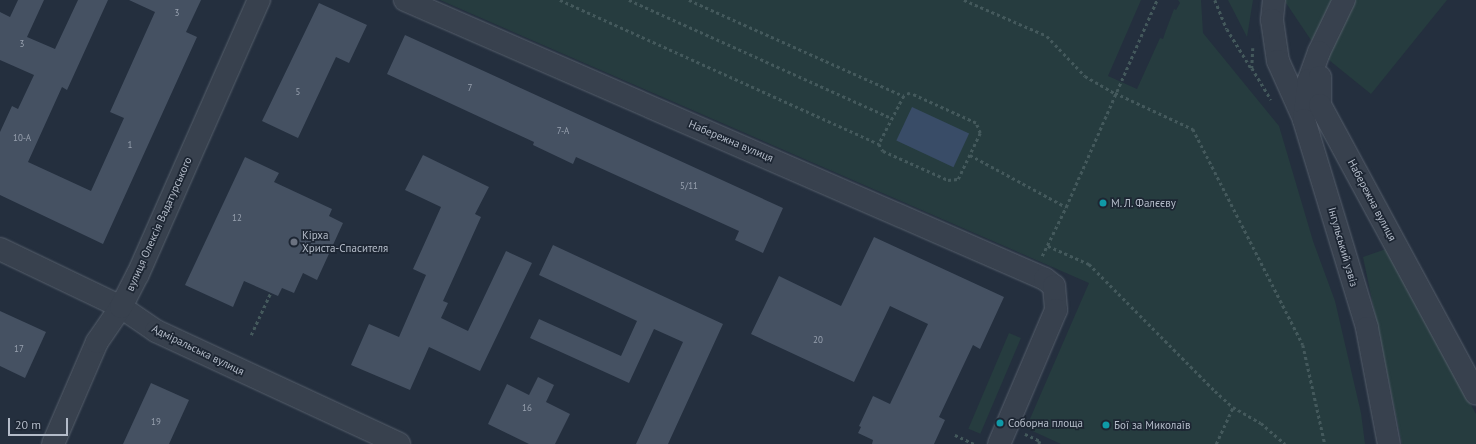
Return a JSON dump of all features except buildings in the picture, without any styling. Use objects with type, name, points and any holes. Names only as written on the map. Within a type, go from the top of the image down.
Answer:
[{"type":"street","name":"вулиця Олексія Вадатурського","points":[[53,444],[97,342],[121,307],[259,0]]},
{"type":"street","name":"Набережна вулиця","points":[[405,0],[1032,272],[1054,286],[1056,310],[999,444]]},
{"type":"street","points":[[1274,0],[1272,20],[1278,61],[1304,120]]},
{"type":"street","name":"Набережна вулиця","points":[[1344,0],[1319,52],[1320,105],[1476,393]]},
{"type":"street","name":"Інгульський узвіз","points":[[1319,52],[1309,80],[1304,120],[1367,328],[1389,444]]},
{"type":"street","name":"Адміральська вулиця","points":[[0,249],[121,307],[156,331],[399,444]]},
{"type":"path","points":[[560,0],[879,144],[883,152],[948,180],[958,179],[980,133],[976,123],[910,92],[904,96],[879,144]]},
{"type":"path","points":[[629,0],[892,118]]},
{"type":"path","points":[[689,0],[904,96]]},
{"type":"path","points":[[964,0],[1047,36],[1085,76],[1114,93],[1193,129],[1303,345],[1325,444]]},
{"type":"path","points":[[1032,272],[1048,246],[1114,93],[1158,0]]},
{"type":"path","points":[[1215,0],[1227,28],[1252,68]]},
{"type":"path","points":[[970,154],[1066,207]]},
{"type":"path","points":[[1048,246],[1089,264],[1233,407],[1261,423],[1285,444]]},
{"type":"path","points":[[251,335],[270,292]]},
{"type":"path","points":[[1216,444],[1233,407]]},
{"type":"path","points":[[955,435],[974,444]]},
{"type":"green space","points":[[440,0],[1141,0],[1108,76],[1137,89],[1160,38],[1163,39],[1174,9],[1176,10],[1180,3],[1178,0],[1201,0],[1203,33],[1279,126],[1313,241],[1335,301],[1361,413],[1365,444],[1061,444],[1026,428],[1089,283]]},
{"type":"green space","points":[[1228,0],[1253,0],[1247,37]]},
{"type":"green space","points":[[1284,0],[1447,0],[1371,94],[1319,52]]},
{"type":"green space","points":[[1386,249],[1476,414],[1476,444],[1402,444],[1363,257]]},
{"type":"green space","points":[[1009,333],[1021,338],[980,434],[968,429]]},
{"type":"water","points":[[912,107],[969,134],[953,167],[896,141]]},
{"type":"place","name":"М. Л. Фалєєву","points":[[1103,203]]},
{"type":"place","name":"Кірха Христа-Спасителя","points":[[294,242]]},
{"type":"place","name":"Соборна площа","points":[[1000,423]]},
{"type":"place","name":"Бої за Миколаїв","points":[[1106,425]]}]
